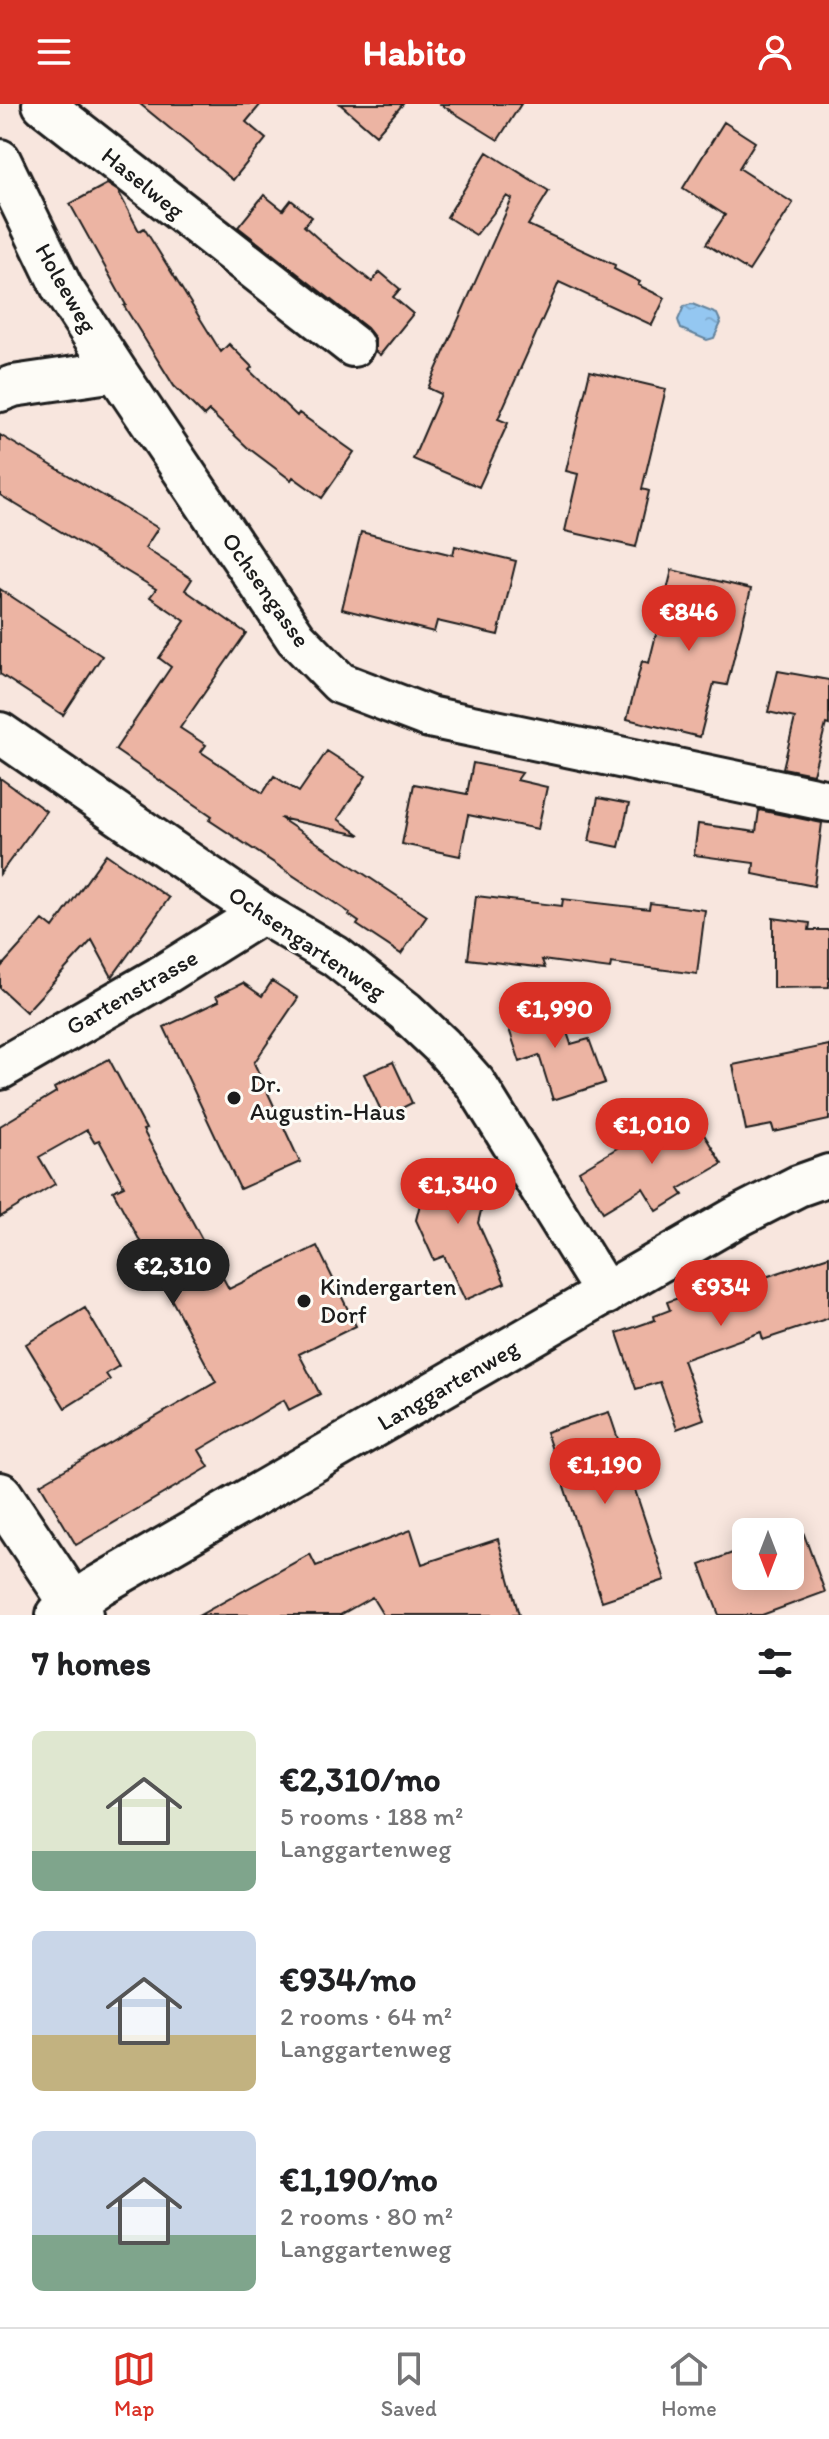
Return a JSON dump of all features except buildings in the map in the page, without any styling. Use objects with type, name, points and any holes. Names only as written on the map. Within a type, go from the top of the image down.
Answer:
[{"type":"street","name":"Haselweg","points":[[43,104],[353,346]]},
{"type":"street","name":"Holeeweg","points":[[0,160],[62,288],[116,371]]},
{"type":"street","points":[[0,391],[13,386],[116,371]]},
{"type":"street","name":"Ochsengasse","points":[[116,371],[296,638],[340,683],[429,717],[829,801]]},
{"type":"street","name":"Ochsengartenweg","points":[[0,733],[262,913],[335,956],[405,1011],[475,1083],[606,1294]]},
{"type":"street","name":"Gartenstrasse","points":[[0,1069],[160,977],[262,913]]},
{"type":"street","name":"Langgartenweg","points":[[70,1611],[735,1218],[798,1186],[829,1175]]},
{"type":"street","points":[[0,1495],[70,1611]]},
{"type":"water","points":[[692,304],[717,314],[721,323],[714,338],[707,340],[681,329],[678,320],[684,306]]},
{"type":"place","name":"Dr. Augustin-Haus","points":[[234,1098]]},
{"type":"place","name":"Kindergarten Dorf","points":[[304,1301]]}]
